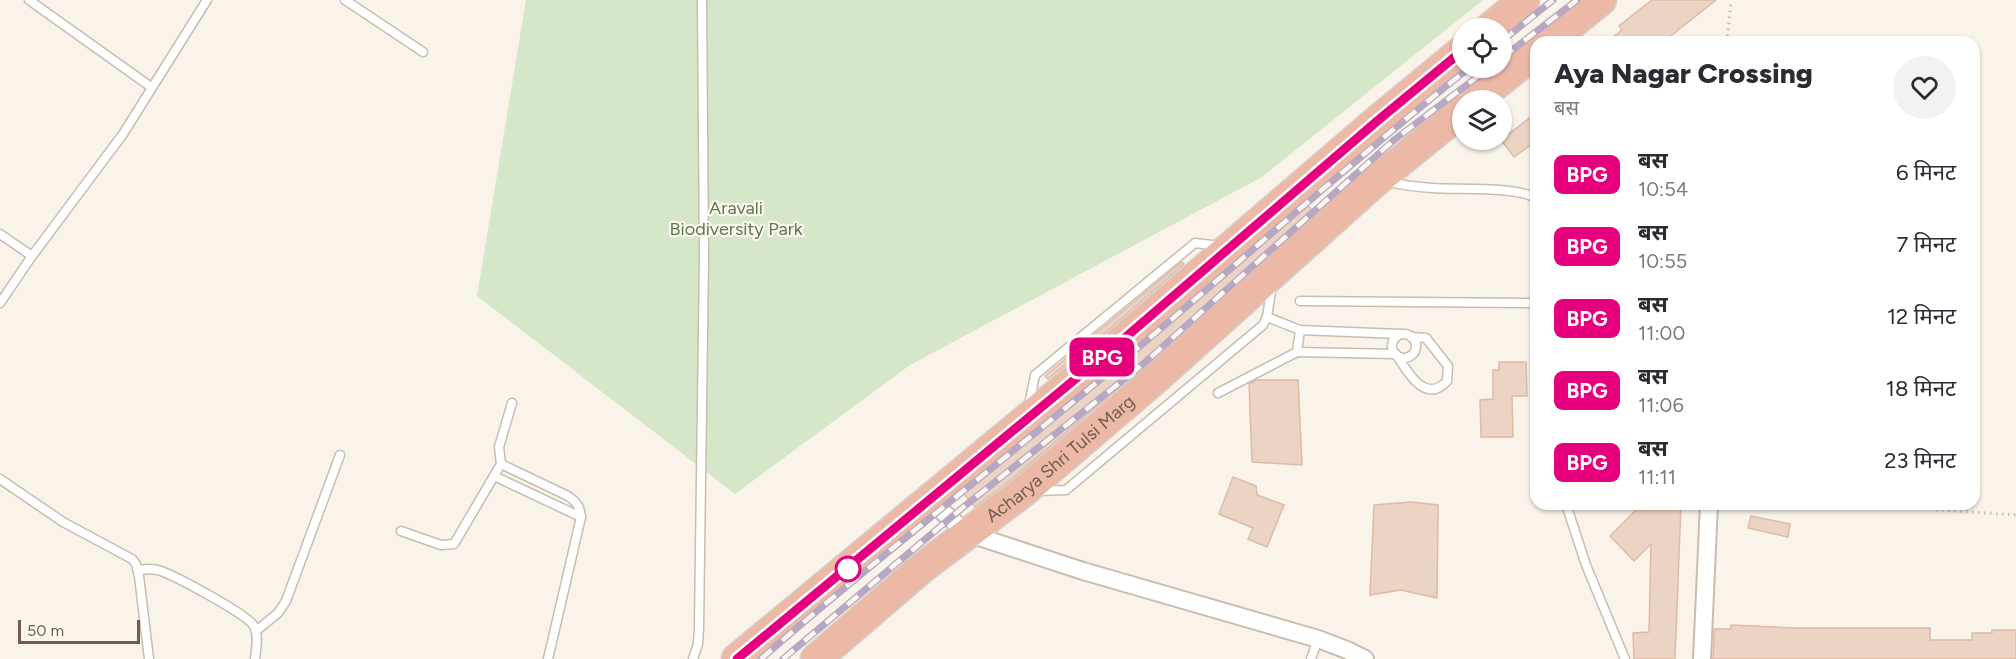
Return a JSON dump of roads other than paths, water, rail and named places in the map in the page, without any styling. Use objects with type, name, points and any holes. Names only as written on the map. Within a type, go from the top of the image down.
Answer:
[{"type":"highway","points":[[1502,18],[1524,0]]},
{"type":"highway","points":[[1556,36],[1601,0]]},
{"type":"highway","points":[[1488,90],[1530,57]]},
{"type":"highway","points":[[737,659],[1027,420],[1452,59]]},
{"type":"highway","name":"Acharya Shri Tulsi Marg","points":[[816,659],[923,567],[1023,492],[1155,379],[1377,180],[1452,119]]},
{"type":"street","points":[[929,500],[967,532],[1083,571],[1318,639],[1365,659]]},
{"type":"street","points":[[1702,659],[1709,510]]},
{"type":"lane","points":[[29,0],[152,87]]},
{"type":"lane","points":[[0,303],[123,134],[207,0]]},
{"type":"lane","points":[[345,0],[423,52]]},
{"type":"lane","points":[[693,659],[698,644],[699,628],[704,257],[702,0]]},
{"type":"lane","points":[[1377,180],[1416,187],[1504,191],[1530,196]]},
{"type":"lane","points":[[0,234],[32,256]]},
{"type":"lane","points":[[1023,492],[1066,490],[1263,326],[1267,317],[1274,273]]},
{"type":"lane","points":[[1300,301],[1530,303]]},
{"type":"lane","points":[[1267,317],[1300,330],[1400,334],[1426,338],[1448,366],[1447,381],[1441,388],[1423,388],[1413,380],[1395,354],[1392,343],[1400,334]]},
{"type":"lane","points":[[1297,352],[1300,330]]},
{"type":"lane","points":[[1218,393],[1297,352],[1395,354],[1406,357],[1412,354],[1416,347],[1412,337]]},
{"type":"lane","points":[[401,531],[441,545],[454,544],[501,464],[499,447],[512,403]]},
{"type":"lane","points":[[256,632],[278,613],[286,601],[340,455]]},
{"type":"lane","points":[[501,464],[574,501],[579,506],[581,517],[548,659]]},
{"type":"lane","points":[[494,476],[581,517]]},
{"type":"lane","points":[[0,479],[63,522],[127,555],[136,564],[149,659]]},
{"type":"lane","points":[[1568,510],[1586,565],[1625,659]]},
{"type":"lane","points":[[138,570],[148,568],[162,571],[249,620],[256,632],[255,659]]},
{"type":"lane","points":[[1311,659],[1318,639]]},
{"type":"railway","points":[[1512,33],[1553,0]]},
{"type":"railway","points":[[1530,36],[1577,0]]},
{"type":"railway","points":[[1512,50],[1530,36]]},
{"type":"railway","points":[[761,659],[853,581],[1087,391],[1457,78]]},
{"type":"railway","points":[[783,659],[961,509],[1142,365],[1394,140],[1476,78]]},
{"type":"park label","name":"Aravali Biodiversity Park","points":[[736,218]]}]
